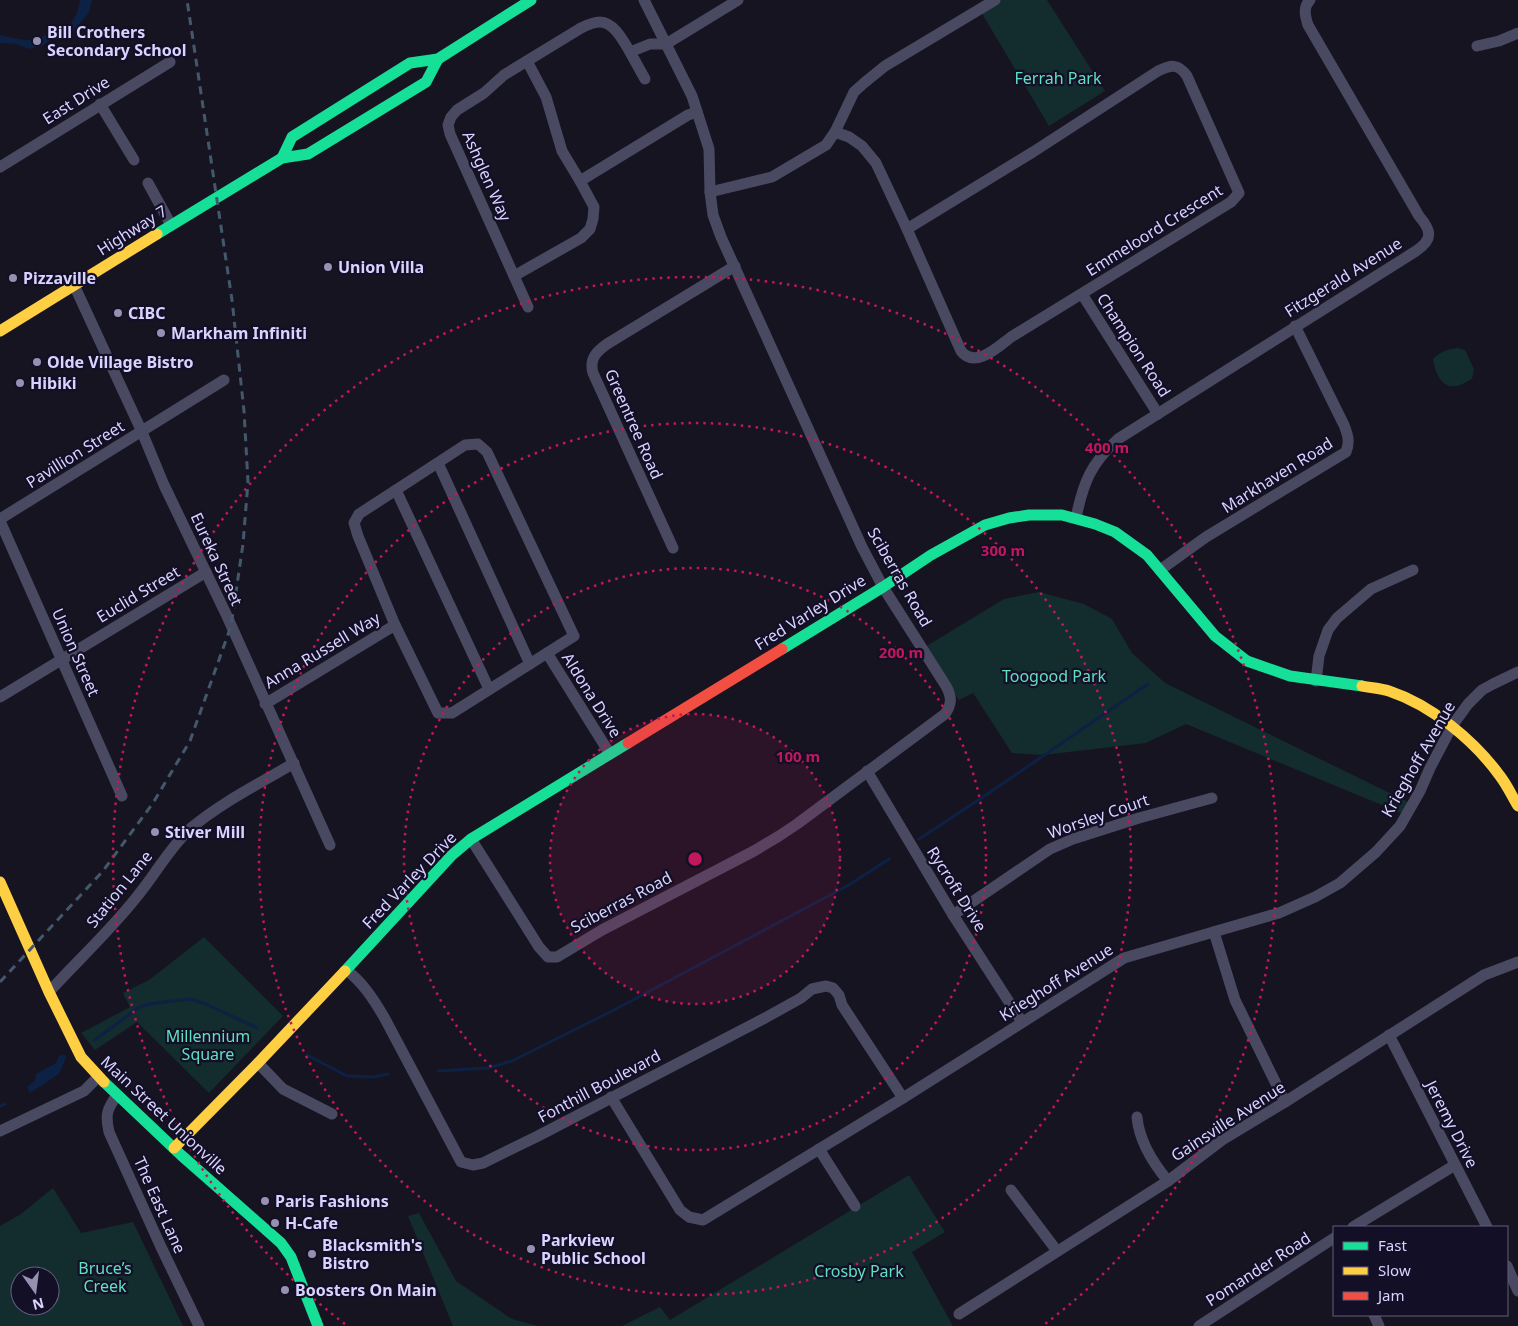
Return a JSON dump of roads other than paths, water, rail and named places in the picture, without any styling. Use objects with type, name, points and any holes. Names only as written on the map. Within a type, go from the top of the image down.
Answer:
[{"type":"street","points":[[282,158],[292,137],[410,63],[438,59],[531,0]]},
{"type":"street","name":"Sciberras Road","points":[[470,839],[538,947],[548,957],[557,956],[797,824],[945,714],[950,706],[951,695],[883,587],[854,531],[721,237],[713,215],[710,192],[709,149],[692,96],[644,0]]},
{"type":"street","points":[[630,52],[650,44],[666,44],[738,0]]},
{"type":"street","points":[[710,192],[772,177],[826,145],[835,132],[854,92],[864,83],[885,66],[995,0]]},
{"type":"street","name":"Fitzgerald Avenue","points":[[1076,518],[1084,484],[1104,451],[1133,428],[1423,246],[1430,236],[1427,226],[1419,216],[1308,24],[1304,15],[1307,3],[1310,0]]},
{"type":"street","name":"Ashglen Way","points":[[528,307],[450,134],[448,125],[451,117],[457,110],[484,93],[504,75],[581,28],[601,22],[610,25],[625,43],[645,79]]},
{"type":"street","points":[[1477,46],[1499,41],[1518,33]]},
{"type":"street","name":"Highway 7","points":[[0,331],[282,158],[308,154],[426,82],[438,59]]},
{"type":"street","points":[[514,276],[581,238],[590,229],[594,207],[562,152],[546,97],[528,61]]},
{"type":"street","name":"East Drive","points":[[0,167],[170,62]]},
{"type":"street","name":"Emmeloord Crescent","points":[[835,132],[849,137],[862,146],[876,163],[961,351],[965,356],[974,359],[987,354],[1011,337],[1231,202],[1239,192],[1187,76],[1178,66],[1172,66],[1158,71],[1033,152],[907,229]]},
{"type":"street","points":[[100,104],[134,160]]},
{"type":"street","points":[[580,181],[688,115],[697,112]]},
{"type":"street","points":[[148,183],[171,225]]},
{"type":"street","name":"Greentree Road","points":[[673,548],[593,373],[592,358],[607,344],[735,266]]},
{"type":"street","name":"Eureka Street","points":[[74,285],[142,432],[164,485],[294,763],[330,846]]},
{"type":"street","name":"Champion Road","points":[[1082,294],[1158,414]]},
{"type":"street","name":"Markhaven Road","points":[[1160,570],[1206,537],[1346,452],[1349,438],[1344,425],[1295,326]]},
{"type":"street","name":"Pavillion Street","points":[[0,520],[224,380]]},
{"type":"street","points":[[478,444],[488,452],[574,636],[452,712],[438,714],[395,625],[354,523],[359,514],[396,490],[465,445],[478,444]]},
{"type":"street","points":[[438,463],[530,664]]},
{"type":"street","points":[[396,490],[489,689]]},
{"type":"street","name":"Fred Varley Drive","points":[[174,1148],[258,1064],[452,855],[470,839],[883,587],[931,555],[985,525],[1009,518],[1029,515],[1062,515],[1102,526],[1127,540],[1147,555],[1215,636],[1247,660],[1274,672],[1316,681],[1387,690],[1418,704],[1452,726],[1488,761],[1501,777],[1518,806]]},
{"type":"street","name":"Union Street","points":[[0,520],[122,796]]},
{"type":"street","points":[[1316,681],[1319,656],[1328,630],[1338,618],[1371,589],[1413,570]]},
{"type":"street","name":"Euclid Street","points":[[0,697],[206,572]]},
{"type":"street","name":"Anna Russell Way","points":[[265,704],[395,625]]},
{"type":"street","name":"Aldona Drive","points":[[547,653],[610,754]]},
{"type":"street","name":"Krieghoff Avenue","points":[[611,1098],[680,1210],[690,1217],[704,1220],[903,1098],[1124,958],[1279,913],[1315,897],[1340,883],[1376,852],[1400,826],[1420,791],[1452,726],[1468,704],[1482,690],[1518,672]]},
{"type":"street","name":"Station Lane","points":[[49,992],[103,936],[140,893],[175,845],[190,830],[222,806],[294,763]]},
{"type":"street","name":"Rycroft Drive","points":[[867,771],[953,916],[1022,1022]]},
{"type":"street","name":"Worsley Court","points":[[953,916],[1050,849],[1073,839],[1138,818],[1212,798]]},
{"type":"street","name":"Main Street Unionville","points":[[1,887],[81,1058],[107,1086],[174,1148],[281,1243],[291,1257],[318,1326]]},
{"type":"street","points":[[1214,932],[1235,1000],[1285,1102]]},
{"type":"street","name":"Gainsville Avenue","points":[[959,1314],[1168,1181],[1222,1140],[1484,975],[1518,962]]},
{"type":"street","name":"Fonthill Boulevard","points":[[346,970],[353,974],[375,1001],[461,1162],[473,1165],[483,1163],[611,1098],[765,1018],[801,998],[812,989],[826,986],[833,988],[839,995],[842,1005],[903,1098]]},
{"type":"street","name":"Jeremy Drive","points":[[1390,1035],[1486,1226]]},
{"type":"street","points":[[258,1064],[283,1089],[332,1114]]},
{"type":"street","points":[[0,1130],[84,1091],[98,1077]]},
{"type":"street","name":"The East Lane","points":[[117,1095],[109,1106],[106,1119],[109,1132],[199,1326]]},
{"type":"street","points":[[1136,1117],[1138,1130],[1144,1145],[1168,1181]]},
{"type":"street","points":[[818,1149],[856,1206]]},
{"type":"street","points":[[1354,1226],[1455,1165]]},
{"type":"street","points":[[1012,1190],[1057,1251]]},
{"type":"street","name":"Pomander Road","points":[[1199,1326],[1333,1239]]},
{"type":"street","points":[[1508,1268],[1518,1291]]},
{"type":"water","points":[[80,0],[92,0],[89,13],[73,31],[55,37],[42,46],[29,49],[16,44],[0,43],[0,35],[32,40],[70,25],[77,13]]},
{"type":"water","points":[[65,1055],[66,1058],[59,1074],[30,1093],[27,1087],[35,1081],[36,1074],[56,1063],[59,1056]]},
{"type":"waterway","points":[[919,839],[1148,684]]},
{"type":"waterway","points":[[438,1071],[488,1068],[512,1061],[614,1010],[849,885],[889,859]]},
{"type":"waterway","points":[[95,1040],[138,1008],[149,1004],[190,999],[206,1004],[257,1028]]},
{"type":"waterway","points":[[307,1055],[347,1076],[373,1077],[388,1074]]},
{"type":"waterway","points":[[0,1106],[5,1104]]},
{"type":"railway","points":[[0,982],[103,871],[153,803],[190,741],[231,626],[243,544],[248,482],[244,411],[232,300],[187,0]]},
{"type":"place","name":"Bill Crothers Secondary School","points":[[37,41]]},
{"type":"place","name":"Union Villa","points":[[328,267]]},
{"type":"place","name":"Pizzaville","points":[[13,278]]},
{"type":"place","name":"CIBC","points":[[118,313]]},
{"type":"place","name":"Markham Infiniti","points":[[161,333]]},
{"type":"place","name":"Olde Village Bistro","points":[[37,362]]},
{"type":"place","name":"Hibiki","points":[[20,383]]},
{"type":"place","name":"Stiver Mill","points":[[155,832]]},
{"type":"place","name":"Paris Fashions","points":[[265,1201]]},
{"type":"place","name":"H-Cafe","points":[[275,1223]]},
{"type":"place","name":"Parkview Public School","points":[[531,1249]]},
{"type":"place","name":"Blacksmith's Bistro","points":[[312,1254]]},
{"type":"place","name":"Boosters On Main","points":[[285,1290]]},
{"type":"park label","name":"Ferrah Park","points":[[1058,78]]},
{"type":"park label","name":"Toogood Park","points":[[1054,676]]},
{"type":"park label","name":"Millennium Square","points":[[208,1045]]},
{"type":"park label","name":"Crosby Park","points":[[859,1271]]},
{"type":"park label","name":"Bruce’s Creek","points":[[105,1277]]}]
